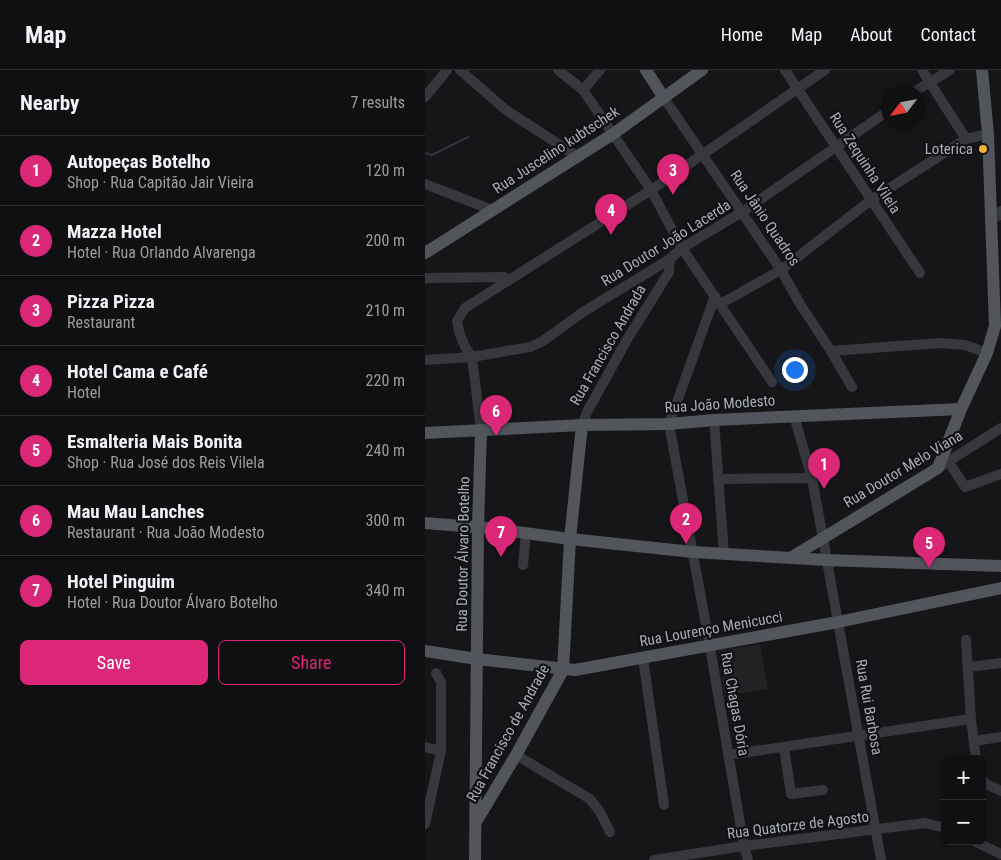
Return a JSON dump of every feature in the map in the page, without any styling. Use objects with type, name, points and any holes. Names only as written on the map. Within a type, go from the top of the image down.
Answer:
[{"type":"main road","name":"Rua Jânio Quadros","points":[[646,70],[664,98]]},
{"type":"main road","name":"Rua Juscelino kubtschek","points":[[425,252],[613,134],[702,70]]},
{"type":"main road","points":[[944,460],[961,409],[998,328],[995,214],[982,70]]},
{"type":"main road","name":"Rua João Modesto","points":[[425,433],[582,425],[669,424],[714,420],[961,409]]},
{"type":"main road","name":"Rua Francisco Andrada","points":[[570,539],[582,425]]},
{"type":"main road","name":"Rua Doutor Álvaro Botelho","points":[[475,860],[478,814],[477,659],[481,430]]},
{"type":"main road","name":"Rua Doutor Melo Viana","points":[[792,557],[944,460]]},
{"type":"main road","points":[[425,523],[479,527],[693,552],[827,560],[1001,566]]},
{"type":"main road","name":"Rua Francisco de Andrade","points":[[478,814],[516,755],[563,670],[570,539]]},
{"type":"main road","name":"Rua Lourenço Menicucci","points":[[425,651],[563,670],[575,670],[710,647],[1001,588]]},
{"type":"street","points":[[425,97],[447,70]]},
{"type":"street","points":[[460,70],[506,110],[579,156]]},
{"type":"street","points":[[557,70],[583,90],[651,190],[682,248],[772,382]]},
{"type":"street","points":[[583,90],[601,70]]},
{"type":"street","name":"Rua Zequinha Vilela","points":[[785,70],[920,273]]},
{"type":"street","points":[[425,278],[504,277],[508,280],[651,190],[825,70]]},
{"type":"street","points":[[922,70],[966,139]]},
{"type":"street","points":[[925,85],[950,70]]},
{"type":"street","name":"Rua Jânio Quadros","points":[[664,98],[781,270],[852,387]]},
{"type":"street","name":"Rua Doutor João Lacerda","points":[[425,360],[473,357],[530,347],[543,341],[583,312],[742,212],[881,117]]},
{"type":"street","points":[[669,424],[717,300],[781,270],[871,200],[966,139],[988,134]]},
{"type":"street","points":[[425,184],[492,210]]},
{"type":"street","name":"Rua Francisco Andrada","points":[[582,425],[587,412],[628,338],[669,272],[670,259]]},
{"type":"street","name":"Rua Doutor Álvaro Botelho","points":[[481,430],[473,357],[467,351],[459,334],[457,321],[465,308],[508,280]]},
{"type":"street","points":[[831,351],[940,343],[965,345],[987,353]]},
{"type":"street","name":"Rua Rui Barbosa","points":[[794,416],[811,478],[881,860]]},
{"type":"street","points":[[714,420],[724,554]]},
{"type":"street","name":"Rua Chagas Dória","points":[[669,424],[710,647],[743,846],[748,860]]},
{"type":"street","name":"Rua Doutor Melo Viana","points":[[944,460],[1001,428]]},
{"type":"street","points":[[944,460],[965,487],[1001,474]]},
{"type":"street","points":[[718,479],[811,478]]},
{"type":"street","points":[[523,565],[526,533]]},
{"type":"street","points":[[966,640],[971,719],[976,755]]},
{"type":"street","points":[[643,658],[664,805]]},
{"type":"street","points":[[969,667],[1001,663]]},
{"type":"street","points":[[425,824],[441,751],[441,682],[436,673]]},
{"type":"street","points":[[728,755],[971,719]]},
{"type":"street","points":[[974,741],[1001,737]]},
{"type":"street","points":[[784,747],[791,794],[823,790]]},
{"type":"street","points":[[425,748],[441,751]]},
{"type":"street","points":[[516,755],[590,799],[600,812],[610,832]]},
{"type":"street","points":[[986,784],[1001,791]]},
{"type":"street","name":"Rua Quatorze de Agosto","points":[[655,860],[743,846],[925,823],[941,827]]},
{"type":"street","points":[[982,845],[1001,854]]},
{"type":"shaded area","points":[[760,644],[768,689],[725,696],[718,651]]},
{"type":"waterway","points":[[425,153],[432,155],[468,137]]},
{"type":"place","name":"Loterica","points":[[983,149]]},
{"type":"place","name":"Pizza Pizza","points":[[673,195]]},
{"type":"place","name":"Hotel Cama e Café","points":[[611,235]]},
{"type":"place","name":"Mau Mau Lanches","points":[[496,436]]},
{"type":"place","name":"Autopeças Botelho","points":[[824,489]]},
{"type":"place","name":"Mazza Hotel","points":[[686,544]]},
{"type":"place","name":"Hotel Pinguim","points":[[501,557]]},
{"type":"place","name":"Esmalteria Mais Bonita","points":[[929,568]]}]
